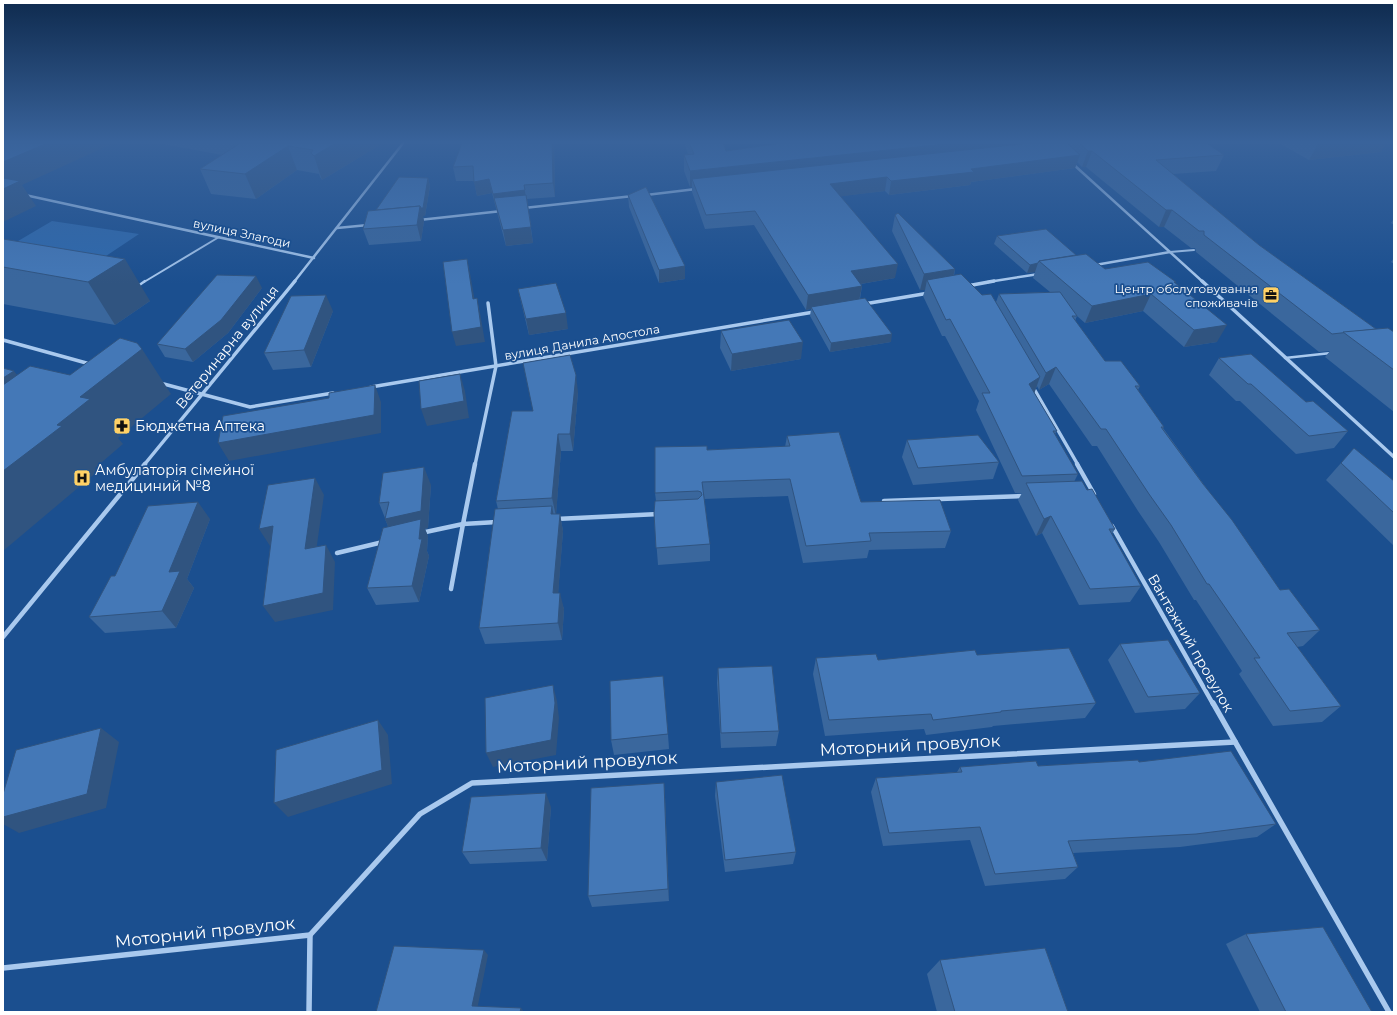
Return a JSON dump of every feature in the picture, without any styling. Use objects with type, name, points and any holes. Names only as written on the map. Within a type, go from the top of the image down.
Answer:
[{"type":"street","name":"Ветеринарна вулиця","points":[[3,637],[314,258],[367,189]]},
{"type":"street","points":[[646,195],[698,189]]},
{"type":"street","points":[[1100,189],[1394,457]]},
{"type":"street","name":"вулиця Злагоди","points":[[21,194],[314,258]]},
{"type":"street","points":[[519,209],[638,196]]},
{"type":"street","points":[[416,220],[503,210]]},
{"type":"street","points":[[337,228],[369,225]]},
{"type":"street","points":[[1092,266],[1170,252]]},
{"type":"street","points":[[959,288],[1045,273]]},
{"type":"street","points":[[975,285],[978,292]]},
{"type":"street","points":[[857,305],[936,292]]},
{"type":"street","points":[[451,588],[496,366],[488,303]]},
{"type":"street","name":"вулиця Данила Апостола","points":[[365,388],[818,312]]},
{"type":"street","points":[[3,340],[92,365]]},
{"type":"street","points":[[1028,379],[1098,500]]},
{"type":"street","points":[[158,383],[250,407],[334,393]]},
{"type":"street","points":[[1086,494],[1094,494]]},
{"type":"street","points":[[884,501],[1032,496]]},
{"type":"street","points":[[549,519],[666,513]]},
{"type":"street","name":"Вантажний провулок","points":[[1109,521],[1389,1012]]},
{"type":"street","points":[[419,534],[463,524],[502,522]]},
{"type":"street","points":[[337,553],[389,541]]},
{"type":"street","name":"Моторний провулок","points":[[3,968],[310,935],[420,814],[472,783],[1235,742]]},
{"type":"street","points":[[309,1012],[310,935]]},
{"type":"lane","points":[[136,287],[219,237]]},
{"type":"lane","points":[[1170,252],[1194,250]]},
{"type":"lane","points":[[1285,358],[1332,353]]},
{"type":"lane","points":[[86,369],[92,365]]},
{"type":"shaded area","points":[[52,221],[139,234],[103,258],[13,244]]},
{"type":"building","points":[[390,189],[426,189],[423,208],[420,206],[376,210]]},
{"type":"building","points":[[492,189],[525,190],[493,194]]},
{"type":"building","points":[[641,189],[647,189],[685,266],[659,270],[628,195]]},
{"type":"building","points":[[696,189],[835,189],[898,264],[851,271],[862,286],[808,295],[755,211],[706,215]]},
{"type":"building","points":[[1140,189],[1192,189],[1259,245],[1376,329],[1332,334],[1204,235],[1204,231],[1199,231],[1172,210],[1166,210]]},
{"type":"building","points":[[526,195],[531,227],[503,230],[494,198]]},
{"type":"building","points":[[420,206],[417,225],[363,229],[368,211]]},
{"type":"building","points":[[898,213],[955,269],[924,274],[895,215]]},
{"type":"building","points":[[1046,229],[1076,255],[1039,261],[1038,263],[1030,265],[997,236]]},
{"type":"building","points":[[3,239],[125,259],[88,282],[3,267]]},
{"type":"building","points":[[1086,254],[1105,269],[1148,262],[1176,282],[1174,282],[1227,325],[1194,330],[1151,294],[1092,306],[1039,261]]},
{"type":"building","points":[[467,259],[473,299],[477,298],[481,327],[452,332],[443,262]]},
{"type":"building","points":[[961,274],[982,295],[991,294],[1040,377],[1029,384],[1057,431],[1053,431],[1078,474],[1022,476],[982,393],[990,393],[950,319],[946,320],[927,280]]},
{"type":"building","points":[[217,275],[256,276],[221,320],[185,349],[157,344]]},
{"type":"building","points":[[556,283],[566,313],[526,319],[518,289]]},
{"type":"building","points":[[1060,292],[1077,316],[1072,316],[1105,361],[1121,361],[1140,386],[1135,386],[1164,427],[1161,427],[1203,484],[1232,520],[1280,590],[1289,589],[1320,630],[1287,633],[1341,706],[1290,711],[1254,658],[1260,658],[1209,584],[1207,584],[1171,525],[1106,429],[1101,429],[1056,367],[1046,373],[999,294]]},
{"type":"building","points":[[326,295],[304,350],[264,353],[291,296]]},
{"type":"building","points":[[865,298],[892,334],[831,343],[811,307]]},
{"type":"building","points":[[789,320],[803,342],[732,354],[721,331]]},
{"type":"building","points":[[1388,328],[1394,332],[1394,370],[1343,332]]},
{"type":"building","points":[[120,338],[137,343],[142,349],[80,397],[90,399],[57,425],[62,426],[3,471],[3,385],[30,366],[70,375]]},
{"type":"building","points":[[1251,354],[1306,402],[1313,401],[1348,431],[1309,436],[1251,384],[1248,384],[1219,358]]},
{"type":"building","points":[[570,355],[576,375],[570,434],[558,434],[552,498],[496,501],[512,411],[533,411],[523,363]]},
{"type":"building","points":[[3,368],[14,371],[3,378]]},
{"type":"building","points":[[460,374],[464,401],[421,409],[419,381]]},
{"type":"building","points":[[375,385],[374,415],[218,443],[223,416],[329,398],[329,393]]},
{"type":"building","points":[[839,432],[861,502],[940,500],[951,531],[869,533],[871,541],[806,546],[790,479],[702,482],[710,544],[656,548],[654,513],[655,501],[698,499],[702,495],[701,492],[698,491],[655,493],[655,447],[707,446],[707,450],[790,446],[787,436]]},
{"type":"building","points":[[978,435],[999,462],[918,468],[907,440]]},
{"type":"building","points":[[1354,448],[1394,481],[1394,513],[1341,463]]},
{"type":"building","points":[[424,467],[421,511],[385,519],[389,502],[379,503],[383,473]]},
{"type":"building","points":[[315,478],[305,549],[326,545],[323,593],[263,606],[273,526],[259,529],[268,485]]},
{"type":"building","points":[[1082,481],[1087,490],[1092,489],[1115,529],[1109,529],[1141,586],[1090,589],[1051,516],[1044,519],[1026,483]]},
{"type":"building","points":[[198,502],[169,572],[180,571],[162,611],[89,617],[111,576],[115,576],[148,506]]},
{"type":"building","points":[[552,506],[551,514],[560,514],[553,593],[560,593],[558,623],[479,628],[495,509]]},
{"type":"building","points":[[421,519],[419,539],[422,539],[412,586],[367,588],[383,528]]},
{"type":"building","points":[[1168,640],[1200,693],[1148,697],[1120,644]]},
{"type":"building","points":[[1069,648],[1096,703],[1001,711],[933,720],[931,714],[829,720],[816,658],[876,654],[878,660],[975,650],[977,655]]},
{"type":"building","points":[[772,666],[779,731],[721,733],[718,668]]},
{"type":"building","points":[[663,676],[668,734],[611,740],[610,681]]},
{"type":"building","points":[[553,685],[555,703],[551,740],[486,753],[485,698]]},
{"type":"building","points":[[378,720],[382,770],[274,803],[276,750]]},
{"type":"building","points":[[101,728],[87,794],[3,817],[3,794],[16,750]]},
{"type":"building","points":[[1231,751],[1276,824],[1196,834],[1068,841],[1078,867],[995,874],[980,827],[889,833],[876,778],[962,772],[960,767],[1036,761],[1038,766],[1138,760],[1139,762]]},
{"type":"building","points":[[782,775],[796,852],[725,860],[716,782]]},
{"type":"building","points":[[664,783],[668,889],[588,896],[591,788]]},
{"type":"building","points":[[546,793],[541,848],[462,852],[471,797]]},
{"type":"building","points":[[1323,927],[1372,1012],[1286,1012],[1246,934]]},
{"type":"building","points":[[394,946],[484,950],[472,1006],[521,1008],[520,1012],[376,1012]]},
{"type":"building","points":[[1045,948],[1068,1012],[955,1012],[940,960]]},
{"type":"place","name":"Центр обслуговування споживачів","points":[[1271,295]]},
{"type":"place","name":"Бюджетна Аптека","points":[[122,426]]},
{"type":"place","name":"Амбулаторія сімейної медициний №8","points":[[82,478]]}]
